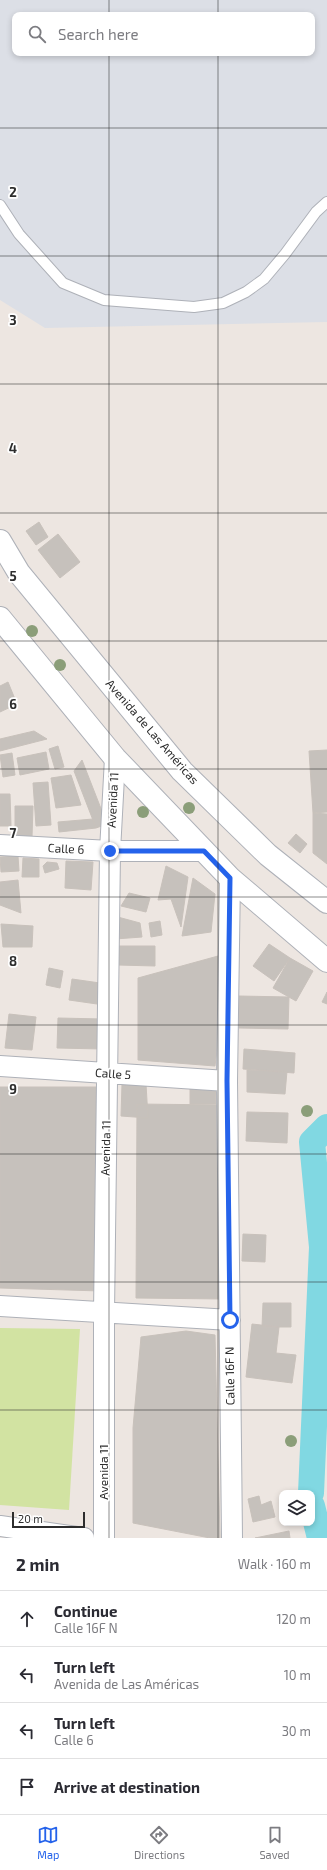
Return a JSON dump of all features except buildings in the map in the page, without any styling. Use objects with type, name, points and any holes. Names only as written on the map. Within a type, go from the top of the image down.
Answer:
[{"type":"main road","name":"Avenida de Las Américas","points":[[0,541],[19,573],[182,771],[268,854],[327,902]]},
{"type":"main road","points":[[0,618],[115,758],[230,878],[327,961]]},
{"type":"street","name":"Avenida 11","points":[[104,1538],[104,1313],[110,851],[115,758]]},
{"type":"street","name":"Calle 6","points":[[0,845],[110,851],[204,851]]},
{"type":"street","name":"Calle 16F N","points":[[230,878],[227,1081],[232,1538]]},
{"type":"street","name":"Calle 5","points":[[0,1066],[227,1081]]},
{"type":"street","points":[[0,1306],[230,1320]]},
{"type":"street","points":[[0,1526],[84,1538]]},
{"type":"lane","points":[[0,205],[19,234],[63,283],[104,300],[194,308],[224,303],[246,292],[264,279],[286,254],[316,212],[327,202]]},
{"type":"shaded area","points":[[0,0],[327,0],[327,322],[45,328],[0,300]]},
{"type":"green space","points":[[0,1328],[80,1329],[69,1510],[0,1505]]},
{"type":"waterway","points":[[311,1490],[322,1247],[312,1142],[327,1127]]},
{"type":"waterway","points":[[315,1518],[320,1538]]},
{"type":"route","points":[[110,851],[204,851],[230,878],[227,1081],[230,1320]]}]
